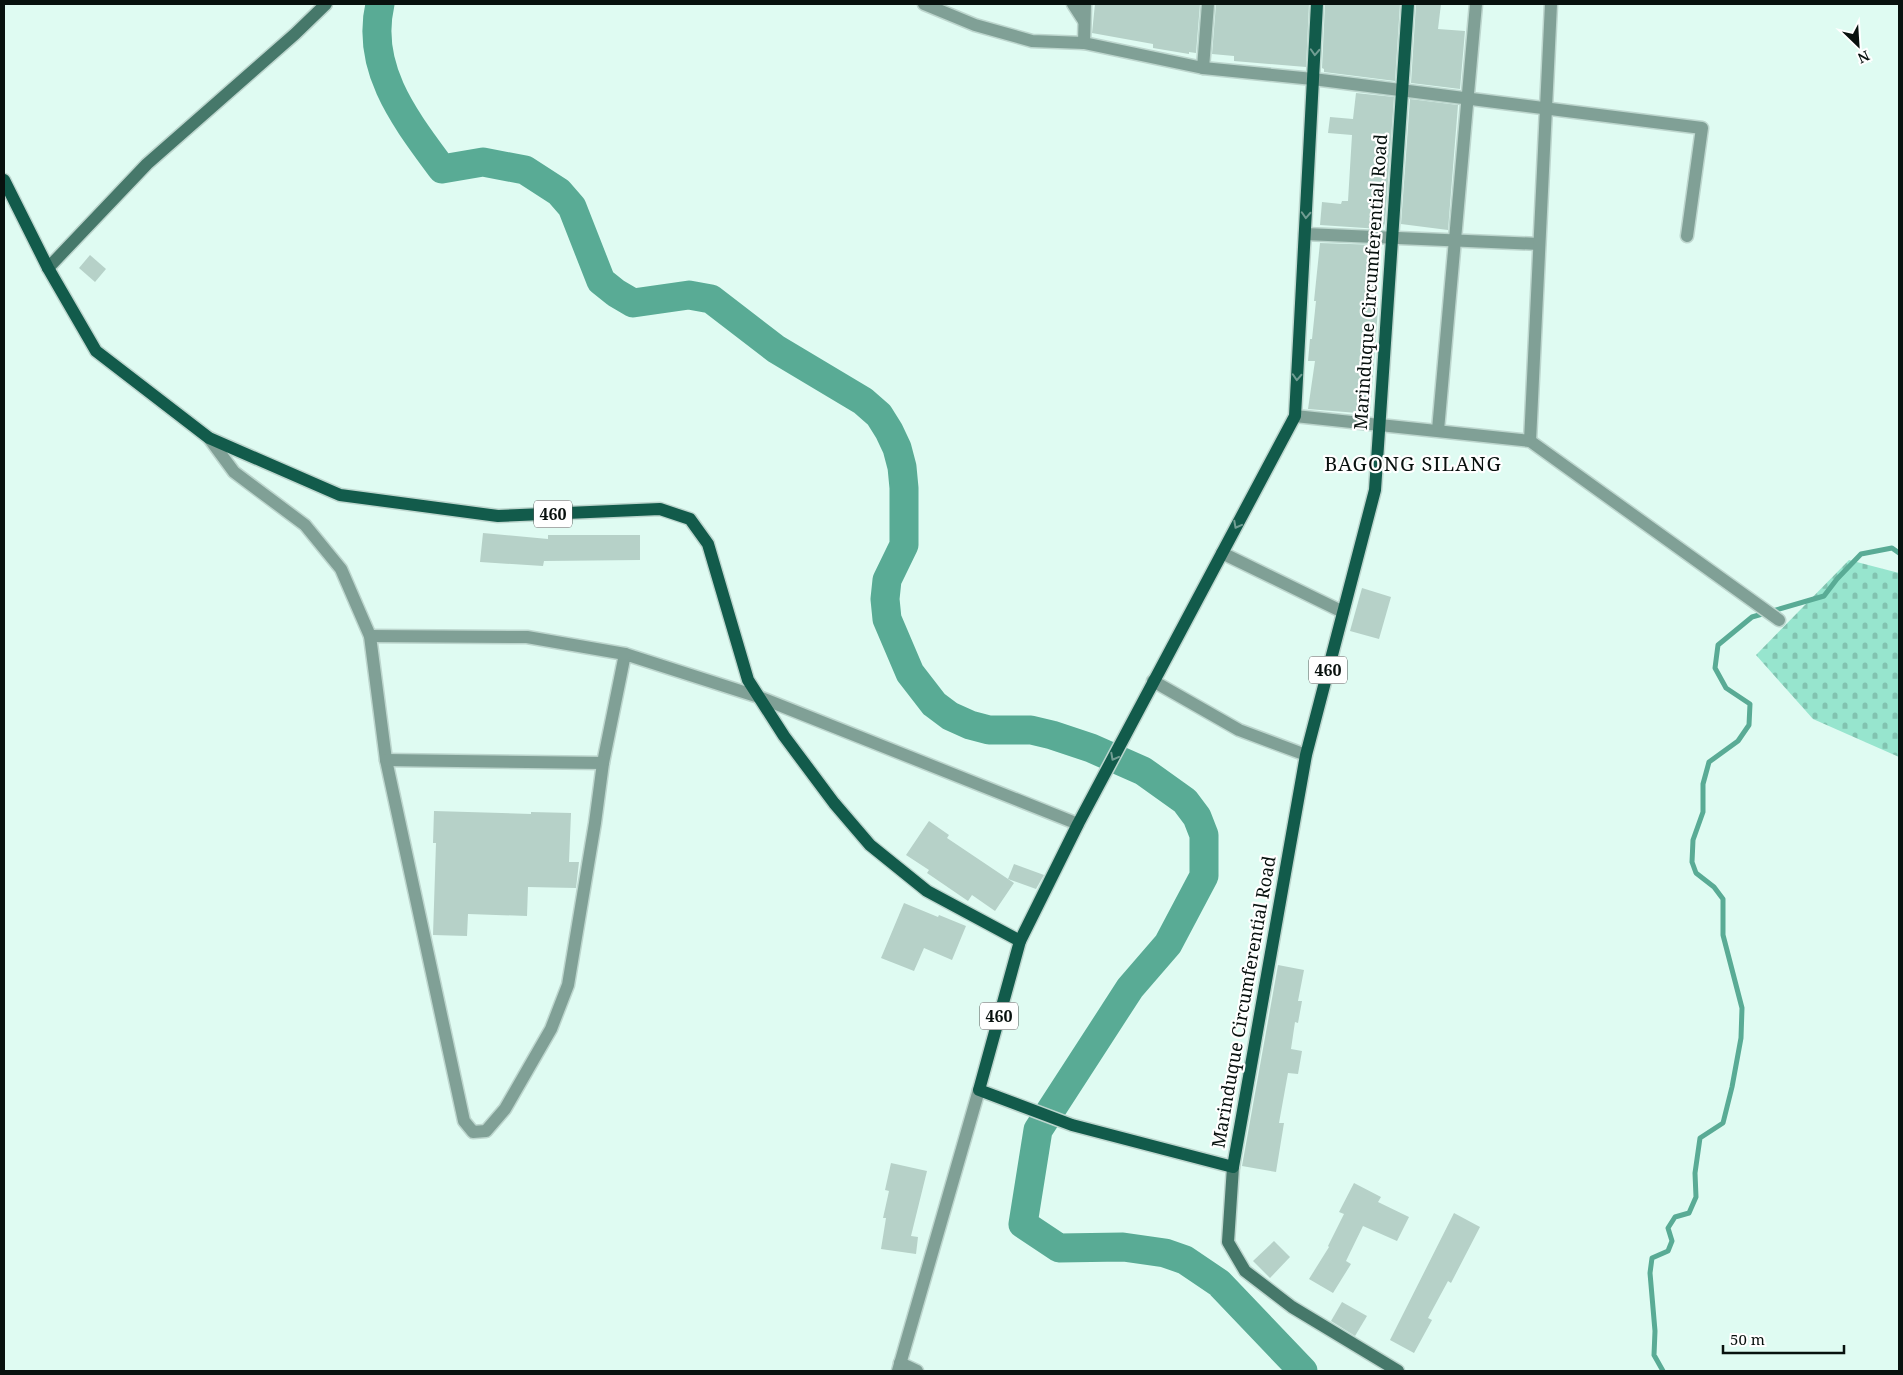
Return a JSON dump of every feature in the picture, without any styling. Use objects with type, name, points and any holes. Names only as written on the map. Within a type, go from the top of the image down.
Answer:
[{"type":"main road","points":[[1020,941],[1078,824],[1295,416],[1317,4]]},
{"type":"main road","name":"Marinduque Circumferential Road","points":[[979,1090],[1072,1125],[1233,1167],[1306,755],[1375,490],[1408,4]]},
{"type":"main road","name":"460","points":[[4,180],[48,268],[96,351],[209,438],[340,495],[498,516],[660,509],[690,519],[708,544],[748,680],[784,736],[834,803],[870,845],[927,891],[1020,941],[979,1090]]},
{"type":"street","points":[[48,268],[147,164],[295,34],[326,4]]},
{"type":"street","points":[[924,4],[975,25],[1032,41],[1084,43],[1203,68],[1313,79],[1702,128],[1687,236]]},
{"type":"street","points":[[1073,4],[1084,21]]},
{"type":"street","points":[[1084,43],[1086,4]]},
{"type":"street","points":[[1203,68],[1208,4]]},
{"type":"street","points":[[1438,430],[1476,4]]},
{"type":"street","points":[[1530,441],[1551,4]]},
{"type":"street","points":[[1305,234],[1539,244]]},
{"type":"street","points":[[1295,416],[1530,441],[1779,620]]},
{"type":"street","points":[[209,438],[234,472],[305,525],[341,569],[370,636],[386,760],[464,1121],[473,1132],[486,1131],[505,1109],[551,1029],[568,985],[603,763],[624,654]]},
{"type":"street","points":[[1222,553],[1343,612]]},
{"type":"street","points":[[370,636],[527,637],[624,654],[759,697],[1078,824]]},
{"type":"street","points":[[1153,681],[1239,730],[1306,755]]},
{"type":"street","points":[[386,760],[603,763]]},
{"type":"street","points":[[917,1371],[899,1367],[979,1090]]},
{"type":"street","points":[[1233,1167],[1228,1242],[1245,1271],[1292,1308],[1398,1371]]},
{"type":"green space","points":[[1849,560],[1899,573],[1899,757],[1813,719],[1756,655]]},
{"type":"building","points":[[1095,4],[1200,4],[1196,53],[1189,52],[1189,54],[1153,48],[1153,44],[1092,33]]},
{"type":"building","points":[[1216,4],[1309,4],[1306,67],[1234,61],[1234,56],[1212,54]]},
{"type":"building","points":[[1325,4],[1400,4],[1395,81],[1324,72],[1322,68]]},
{"type":"building","points":[[1416,4],[1441,4],[1438,29],[1465,31],[1460,89],[1411,83]]},
{"type":"building","points":[[1356,93],[1394,97],[1385,223],[1383,228],[1380,229],[1320,225],[1322,202],[1341,204],[1342,201],[1348,201],[1352,135],[1328,133],[1330,117],[1353,119]]},
{"type":"building","points":[[1410,99],[1458,105],[1448,230],[1401,224]]},
{"type":"building","points":[[1320,243],[1379,245],[1375,307],[1378,308],[1370,414],[1308,409],[1315,361],[1308,361],[1316,301],[1314,301]]},
{"type":"building","points":[[90,255],[106,269],[95,282],[79,268]]},
{"type":"building","points":[[483,533],[548,539],[548,535],[640,535],[640,560],[544,561],[543,566],[480,562]]},
{"type":"building","points":[[1362,588],[1391,597],[1379,639],[1350,631]]},
{"type":"building","points":[[434,811],[531,814],[531,812],[571,813],[569,862],[579,862],[576,888],[528,887],[527,916],[468,914],[467,936],[433,935],[436,843],[433,843]]},
{"type":"building","points":[[929,821],[949,835],[947,838],[1014,883],[995,911],[972,895],[968,901],[927,873],[929,870],[906,855]]},
{"type":"building","points":[[1014,864],[1044,875],[1036,889],[1008,879]]},
{"type":"building","points":[[904,903],[966,926],[952,960],[924,948],[914,971],[881,958]]},
{"type":"building","points":[[1278,965],[1304,970],[1298,1001],[1302,1001],[1298,1023],[1295,1022],[1291,1049],[1302,1051],[1298,1074],[1288,1073],[1279,1123],[1284,1123],[1276,1172],[1242,1166]]},
{"type":"building","points":[[891,1163],[927,1171],[911,1236],[918,1237],[916,1254],[881,1249],[886,1218],[883,1218],[889,1191],[885,1190]]},
{"type":"building","points":[[1354,1183],[1381,1197],[1378,1202],[1409,1217],[1397,1241],[1363,1226],[1346,1261],[1351,1264],[1333,1293],[1309,1279],[1329,1247],[1344,1214],[1339,1212]]},
{"type":"building","points":[[1454,1213],[1480,1227],[1451,1283],[1448,1281],[1428,1318],[1432,1320],[1414,1353],[1390,1340]]},
{"type":"building","points":[[1274,1241],[1290,1257],[1270,1278],[1253,1261]]},
{"type":"building","points":[[1342,1302],[1367,1316],[1355,1336],[1331,1321]]},
{"type":"waterway","points":[[380,4],[377,28],[378,50],[384,72],[403,112],[442,169],[483,162],[525,170],[559,192],[572,207],[601,281],[616,293],[633,303],[689,295],[711,299],[776,349],[863,401],[879,415],[897,448],[902,467],[904,488],[904,545],[887,580],[885,599],[887,619],[910,673],[934,704],[950,716],[970,725],[989,730],[1031,730],[1091,748],[1143,771],[1185,801],[1197,817],[1204,835],[1204,876],[1168,944],[1130,988],[1038,1130],[1023,1224],[1059,1248],[1123,1247],[1165,1253],[1185,1260],[1219,1283],[1303,1371]]},
{"type":"waterway","points":[[1663,1371],[1654,1355],[1655,1331],[1650,1273],[1652,1258],[1668,1251],[1672,1241],[1668,1228],[1675,1217],[1689,1213],[1696,1197],[1695,1173],[1700,1138],[1723,1123],[1741,1038],[1742,1008],[1723,935],[1723,899],[1714,887],[1696,873],[1692,862],[1693,840],[1703,812],[1703,784],[1709,762],[1738,741],[1749,725],[1750,704],[1726,688],[1715,668],[1718,645],[1752,617],[1824,596],[1861,554],[1892,548],[1899,553]]},
{"type":"district","name":"BAGONG SILANG","points":[[1413,464]]}]
